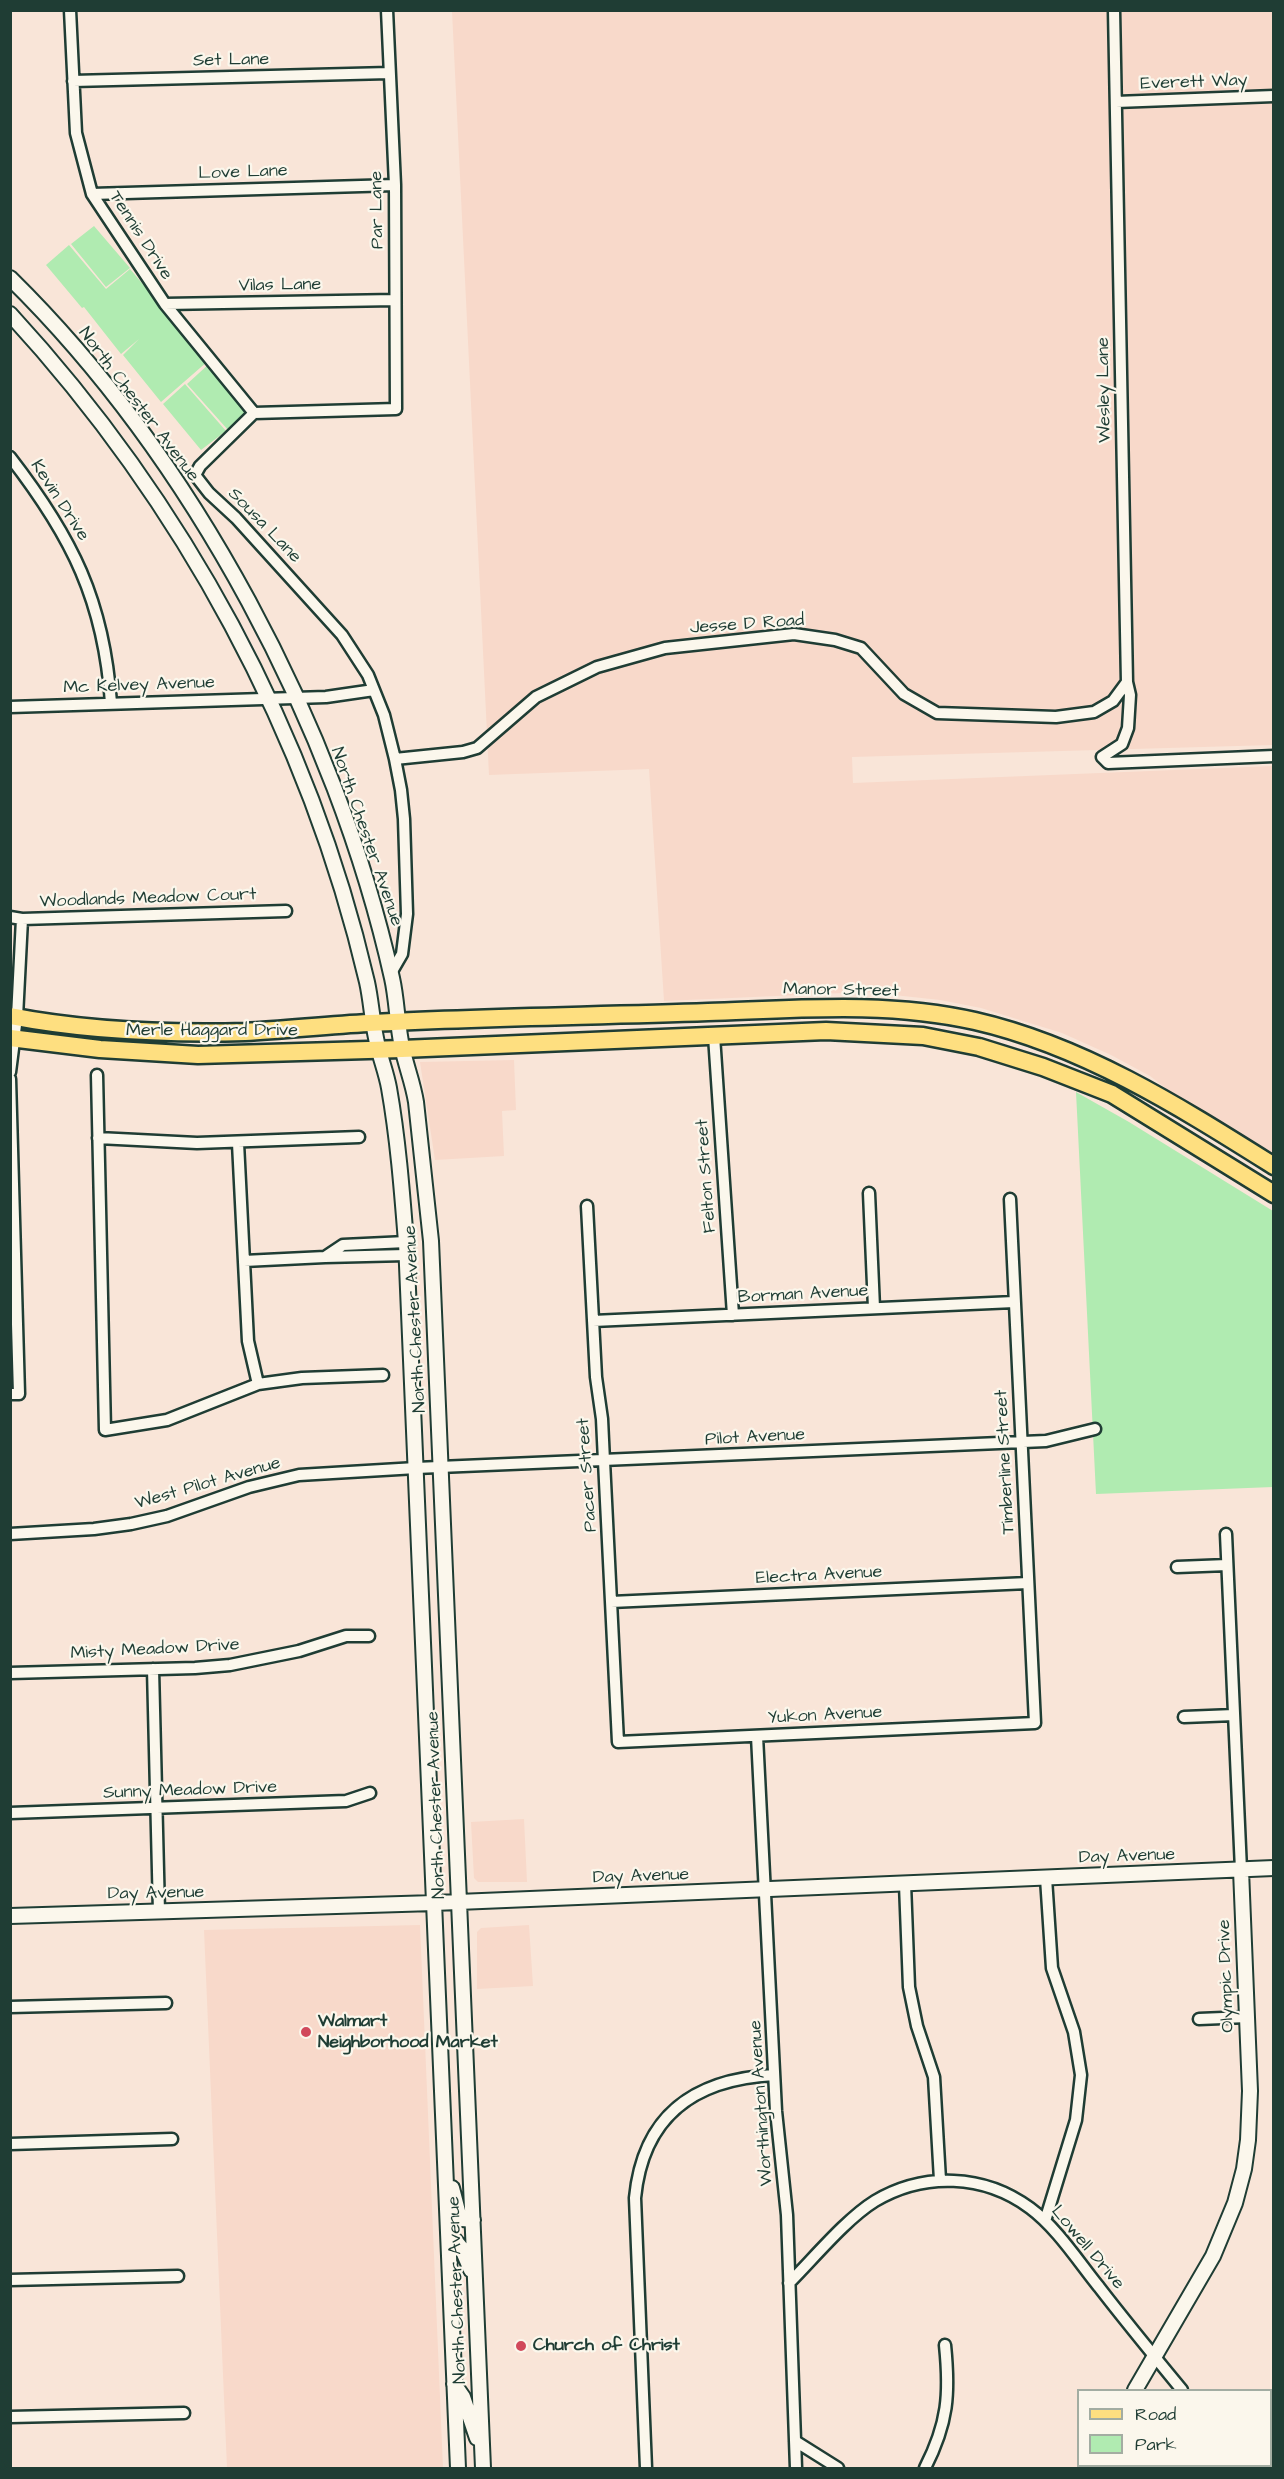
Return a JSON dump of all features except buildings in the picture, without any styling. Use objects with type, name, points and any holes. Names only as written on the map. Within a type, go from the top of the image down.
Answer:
[{"type":"main road","name":"North Chester Avenue","points":[[10,278],[95,372],[166,467],[236,580],[295,697],[338,800],[364,876],[390,973],[402,1049],[413,1081],[426,1187],[441,1467],[483,2469]]},
{"type":"main road","name":"North Chester Avenue","points":[[10,314],[75,387],[150,488],[215,593],[268,697],[307,790],[340,884],[368,985],[396,1138],[406,1249],[458,2469]]},
{"type":"main road","name":"Manor Street","points":[[373,1022],[825,1008],[926,1012],[976,1022],[1051,1044],[1171,1101],[1274,1166]]},
{"type":"main road","name":"Merle Haggard Drive","points":[[14,1016],[79,1026],[180,1032],[249,1032],[373,1022]]},
{"type":"main road","points":[[378,1049],[826,1032],[923,1036],[971,1045],[1043,1066],[1112,1094],[1274,1194]]},
{"type":"main road","name":"Merle Haggard Drive","points":[[13,1038],[100,1049],[198,1054],[378,1049]]},
{"type":"main road","name":"Day Avenue","points":[[10,1916],[764,1891],[1274,1868]]},
{"type":"main road","name":"Olympic Drive","points":[[1136,2389],[1213,2256],[1235,2203],[1244,2169],[1249,2121],[1241,1870]]},
{"type":"main road","points":[[445,2162],[459,2215],[462,2219],[472,2220]]},
{"type":"main road","points":[[448,2232],[462,2249],[475,2280]]},
{"type":"main road","points":[[454,2384],[463,2397],[483,2454]]},
{"type":"street","name":"Tennis Drive","points":[[70,10],[76,133],[92,194],[165,304],[254,413]]},
{"type":"street","name":"Par Lane","points":[[254,413],[396,409],[395,185],[387,10]]},
{"type":"street","name":"Wesley Lane","points":[[1114,10],[1127,682],[1130,695],[1128,728],[1122,744],[1102,757],[1108,763],[1274,756]]},
{"type":"street","name":"Set Lane","points":[[73,81],[389,73]]},
{"type":"street","name":"Everett Way","points":[[1116,102],[1274,96]]},
{"type":"street","name":"Love Lane","points":[[92,194],[395,185]]},
{"type":"street","name":"Vilas Lane","points":[[165,304],[395,300]]},
{"type":"street","name":"Sousa Lane","points":[[254,413],[200,466],[195,475],[209,493],[236,518],[342,635],[358,656],[374,690]]},
{"type":"street","name":"Kevin Drive","points":[[10,457],[42,497],[60,525],[85,579],[104,642],[111,704]]},
{"type":"street","name":"Jesse D Road","points":[[395,759],[463,752],[477,748],[536,697],[597,667],[665,648],[800,633],[861,648],[904,694],[937,713],[1056,717],[1094,712],[1113,701],[1127,682]]},
{"type":"street","points":[[268,697],[326,697],[374,690],[384,715],[395,759],[403,809],[407,914],[402,954],[390,973]]},
{"type":"street","name":"Mc Kelvey Avenue","points":[[10,707],[268,697]]},
{"type":"street","name":"Woodlands Meadow Court","points":[[10,917],[22,919],[286,911]]},
{"type":"street","points":[[10,1072],[22,919]]},
{"type":"street","name":"Felton Street","points":[[714,1036],[733,1315]]},
{"type":"street","points":[[97,1075],[105,1430],[167,1420],[258,1384],[302,1378],[383,1375]]},
{"type":"street","points":[[10,1079],[15,1394]]},
{"type":"street","points":[[98,1138],[238,1143],[359,1137]]},
{"type":"street","points":[[238,1143],[248,1341],[258,1384]]},
{"type":"street","points":[[869,1193],[874,1308]]},
{"type":"street","name":"Timberline Street","points":[[1010,1199],[1035,1723]]},
{"type":"street","name":"Pacer Street","points":[[587,1206],[592,1321],[604,1461],[618,1742]]},
{"type":"street","points":[[244,1261],[325,1257],[343,1245],[406,1249]]},
{"type":"street","name":"Borman Avenue","points":[[592,1321],[1014,1302]]},
{"type":"street","name":"Pilot Avenue","points":[[416,1468],[1046,1441],[1095,1429]]},
{"type":"street","name":"West Pilot Avenue","points":[[10,1533],[57,1532],[131,1524],[176,1513],[249,1487],[299,1475],[416,1468]]},
{"type":"street","name":"Olympic Drive","points":[[1226,1534],[1241,1870]]},
{"type":"street","points":[[1177,1567],[1227,1565]]},
{"type":"street","name":"Electra Avenue","points":[[611,1602],[1028,1583]]},
{"type":"street","name":"Misty Meadow Drive","points":[[10,1673],[153,1670],[230,1665],[288,1653],[346,1636],[369,1636]]},
{"type":"street","points":[[153,1670],[159,1912]]},
{"type":"street","points":[[1184,1717],[1234,1715]]},
{"type":"street","name":"Yukon Avenue","points":[[618,1742],[1035,1723]]},
{"type":"street","name":"Worthington Avenue","points":[[757,1736],[774,2075],[787,2215],[796,2469]]},
{"type":"street","name":"Sunny Meadow Drive","points":[[10,1813],[346,1801],[370,1793]]},
{"type":"street","points":[[1045,2221],[1076,2120],[1081,2074],[1074,2032],[1052,1968],[1046,1878]]},
{"type":"street","points":[[905,1884],[909,1987],[917,2026],[934,2077],[940,2180]]},
{"type":"street","points":[[10,2007],[166,2003]]},
{"type":"street","points":[[1198,2019],[1247,2017]]},
{"type":"street","points":[[646,2469],[635,2198],[642,2161],[659,2128],[670,2115],[698,2093],[732,2079],[774,2075]]},
{"type":"street","points":[[10,2144],[172,2139]]},
{"type":"street","name":"Lowell Drive","points":[[789,2283],[858,2214],[873,2203],[910,2186],[940,2180],[968,2182],[995,2189],[1014,2198],[1045,2221],[1180,2389]]},
{"type":"street","points":[[10,2280],[178,2276]]},
{"type":"street","points":[[926,2469],[942,2430],[947,2407],[949,2384],[945,2345]]},
{"type":"street","points":[[10,2417],[184,2413]]},
{"type":"street","points":[[795,2441],[838,2469]]},
{"type":"shaded area","points":[[452,11],[1273,11],[1273,745],[852,757],[853,783],[1273,766],[1273,1170],[1150,1076],[1062,1033],[981,1008],[940,1000],[866,992],[664,1001],[649,769],[489,775]]},
{"type":"shaded area","points":[[514,1060],[516,1110],[502,1111],[504,1156],[435,1160],[420,1062]]},
{"type":"shaded area","points":[[524,1819],[527,1882],[478,1882],[474,1878],[471,1822]]},
{"type":"shaded area","points":[[420,1925],[443,2468],[227,2468],[204,1930]]},
{"type":"shaded area","points":[[529,1925],[533,1986],[477,1989],[477,1932],[481,1928]]},
{"type":"green space","points":[[94,226],[130,268],[106,287],[71,244]]},
{"type":"green space","points":[[69,245],[106,289],[130,269],[208,361],[161,402],[123,355],[139,339],[121,354],[84,307],[82,308],[46,265]]},
{"type":"green space","points":[[210,363],[250,413],[228,430],[187,384]]},
{"type":"green space","points":[[185,384],[226,431],[201,450],[163,404]]},
{"type":"green space","points":[[1076,1092],[1273,1211],[1273,1487],[1096,1494]]},
{"type":"place","name":"Walmart Neighborhood Market","points":[[306,2032]]},
{"type":"place","name":"Church of Christ","points":[[521,2346]]}]
